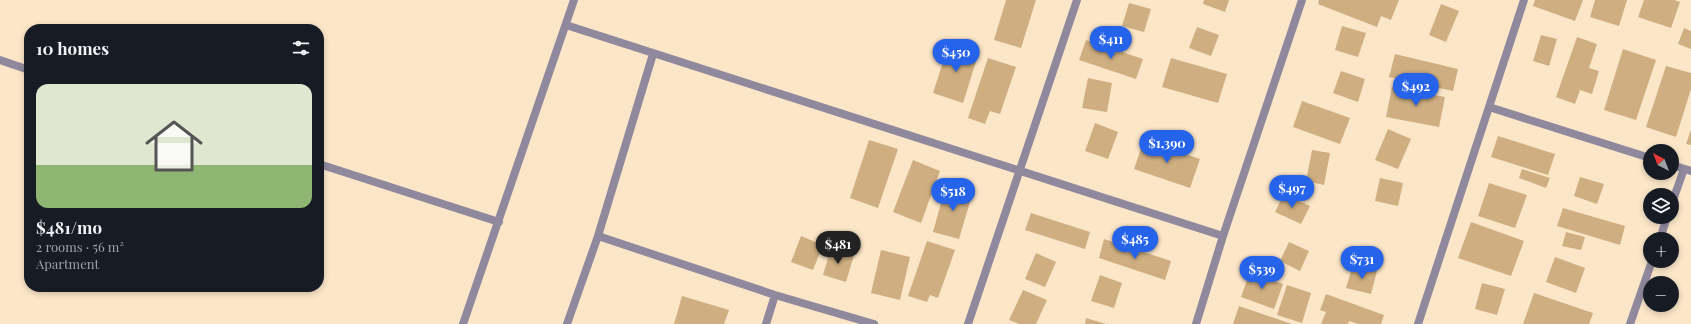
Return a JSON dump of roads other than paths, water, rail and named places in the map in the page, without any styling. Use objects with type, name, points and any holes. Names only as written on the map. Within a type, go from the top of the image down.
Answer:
[{"type":"street","points":[[463,324],[574,0]]},
{"type":"street","points":[[968,324],[1077,0]]},
{"type":"street","points":[[1196,324],[1223,236],[1302,0]]},
{"type":"street","points":[[1418,324],[1524,0]]},
{"type":"street","points":[[566,25],[1223,236]]},
{"type":"street","points":[[567,324],[598,236],[654,54]]},
{"type":"street","points":[[0,60],[24,68]]},
{"type":"street","points":[[1489,107],[1643,156]]},
{"type":"street","points":[[324,166],[499,222]]},
{"type":"street","points":[[1679,188],[1687,170]]},
{"type":"street","points":[[598,236],[776,295],[874,324]]},
{"type":"street","points":[[1630,324],[1650,268]]},
{"type":"street","points":[[766,324],[776,295]]}]
